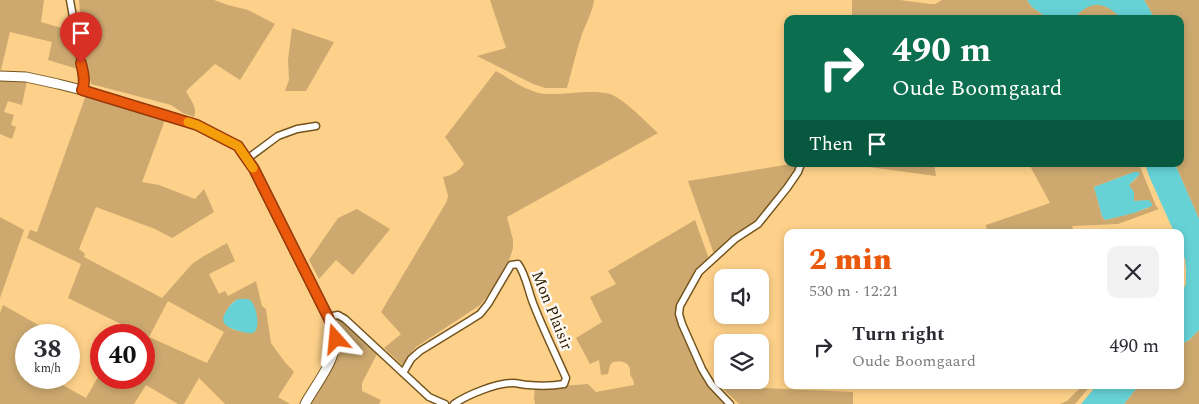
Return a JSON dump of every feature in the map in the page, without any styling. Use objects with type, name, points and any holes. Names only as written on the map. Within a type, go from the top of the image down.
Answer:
[{"type":"street","points":[[70,0],[84,79],[82,90]]},
{"type":"street","points":[[0,76],[26,77],[82,90],[197,125],[238,146],[254,169],[334,330],[335,346],[328,364],[306,404]]},
{"type":"street","points":[[247,159],[278,136],[297,129],[316,126]]},
{"type":"street","points":[[730,404],[711,384],[702,369],[682,324],[679,314],[680,306],[699,272],[735,239],[758,224],[787,188],[800,167]]},
{"type":"street","name":"Mon Plaisir","points":[[403,373],[411,359],[420,351],[470,322],[480,314],[511,265],[518,264],[523,271],[532,303],[566,378],[564,384],[557,386],[504,384],[491,387],[454,404]]},
{"type":"street","points":[[328,317],[338,315],[345,319],[429,397],[445,404]]},
{"type":"shaded area","points":[[0,0],[44,0],[41,22],[72,31],[81,70],[48,60],[52,42],[10,32],[0,70]]},
{"type":"shaded area","points":[[79,0],[214,0],[248,10],[275,24],[240,80],[215,64],[186,91],[194,107],[194,117],[183,113],[171,105],[91,84],[83,47]]},
{"type":"shaded area","points":[[490,0],[594,0],[567,88],[545,88],[533,84],[477,56],[506,48]]},
{"type":"shaded area","points":[[852,0],[900,0],[935,4],[942,0],[1027,0],[1032,7],[1043,15],[852,15]]},
{"type":"shaded area","points":[[1144,0],[1199,0],[1199,219],[1176,167],[1184,167],[1184,15],[1153,15]]},
{"type":"shaded area","points":[[1099,1],[1110,7],[1119,15],[1076,15],[1085,5]]},
{"type":"shaded area","points":[[292,28],[334,42],[306,91],[285,91],[289,80],[288,60]]},
{"type":"shaded area","points":[[496,71],[535,92],[556,94],[595,92],[610,94],[628,105],[658,133],[507,217],[513,240],[513,248],[510,258],[485,299],[480,305],[416,347],[402,365],[384,348],[401,334],[381,312],[447,201],[448,196],[443,177],[455,173],[464,164],[445,137]]},
{"type":"shaded area","points":[[0,79],[27,81],[22,105],[8,101],[4,112],[14,115],[11,125],[16,127],[12,139],[0,134]]},
{"type":"shaded area","points":[[86,95],[165,120],[142,182],[159,185],[195,199],[204,189],[214,212],[172,238],[155,229],[96,207],[79,249],[85,254],[84,257],[162,298],[192,264],[227,243],[235,261],[209,274],[219,294],[225,291],[228,296],[256,281],[262,306],[266,309],[271,343],[294,372],[278,397],[290,404],[225,404],[199,378],[184,404],[178,404],[153,389],[155,389],[155,340],[207,363],[224,332],[168,301],[155,326],[155,324],[121,324],[68,298],[81,264],[27,238],[30,230],[37,232]],"holes":[[[238,299],[245,299],[250,333],[228,327],[229,306]]]},
{"type":"shaded area","points":[[784,165],[784,167],[799,167],[797,172],[762,216],[714,254],[688,181]]},
{"type":"shaded area","points":[[869,167],[934,167],[936,176]]},
{"type":"shaded area","points":[[1031,167],[1140,167],[1156,206],[1159,209],[1118,224],[1072,226],[1073,229],[987,229],[986,225],[1050,203]],"holes":[[[1134,172],[1137,178],[1129,185],[1134,196],[1133,201],[1149,208],[1105,220],[1102,216],[1094,187]]]},
{"type":"shaded area","points":[[357,209],[390,229],[353,275],[336,260],[319,279],[309,260],[338,218]]},
{"type":"shaded area","points":[[0,217],[24,230],[0,298]]},
{"type":"shaded area","points":[[695,220],[709,259],[687,285],[679,313],[693,353],[714,384],[714,389],[718,389],[728,404],[535,404],[535,386],[588,384],[596,392],[634,385],[629,366],[623,362],[613,362],[610,365],[608,374],[601,375],[599,360],[590,364],[576,338],[602,322],[590,297],[616,284],[608,271]]},
{"type":"shaded area","points":[[3,305],[37,324],[15,324],[15,389],[70,389],[86,398],[91,389],[143,389],[134,404],[0,404],[0,313]]},
{"type":"shaded area","points":[[332,316],[349,327],[377,354],[362,383],[362,391],[381,400],[379,404],[310,404],[335,357]]},
{"type":"shaded area","points":[[1199,330],[1199,404],[1124,404],[1136,389],[1184,389],[1184,343]]},
{"type":"shaded area","points":[[769,388],[853,392],[853,404],[739,404],[723,389]]},
{"type":"shaded area","points":[[1079,389],[1088,389],[1075,404],[1060,404],[1067,401]]},
{"type":"water","points":[[1027,0],[1144,0],[1153,15],[1117,15],[1109,8],[1097,5],[1086,8],[1077,15],[1043,15],[1032,7]]},
{"type":"water","points":[[1146,167],[1176,167],[1199,219],[1199,330],[1184,343],[1186,269],[1184,229],[1173,229]]},
{"type":"water","points":[[1134,172],[1140,174],[1129,185],[1134,192],[1134,201],[1149,200],[1152,206],[1134,213],[1105,220],[1102,216],[1094,187]]},
{"type":"water","points":[[238,299],[250,300],[254,306],[257,326],[253,333],[234,329],[226,326],[224,323],[224,315]]},
{"type":"water","points":[[1094,389],[1136,389],[1124,404],[1081,404]]},
{"type":"slow traffic","points":[[188,122],[238,146],[253,168]]},
{"type":"route","points":[[81,63],[84,79],[82,90],[197,125],[238,146],[254,169],[328,317],[336,339]]}]
